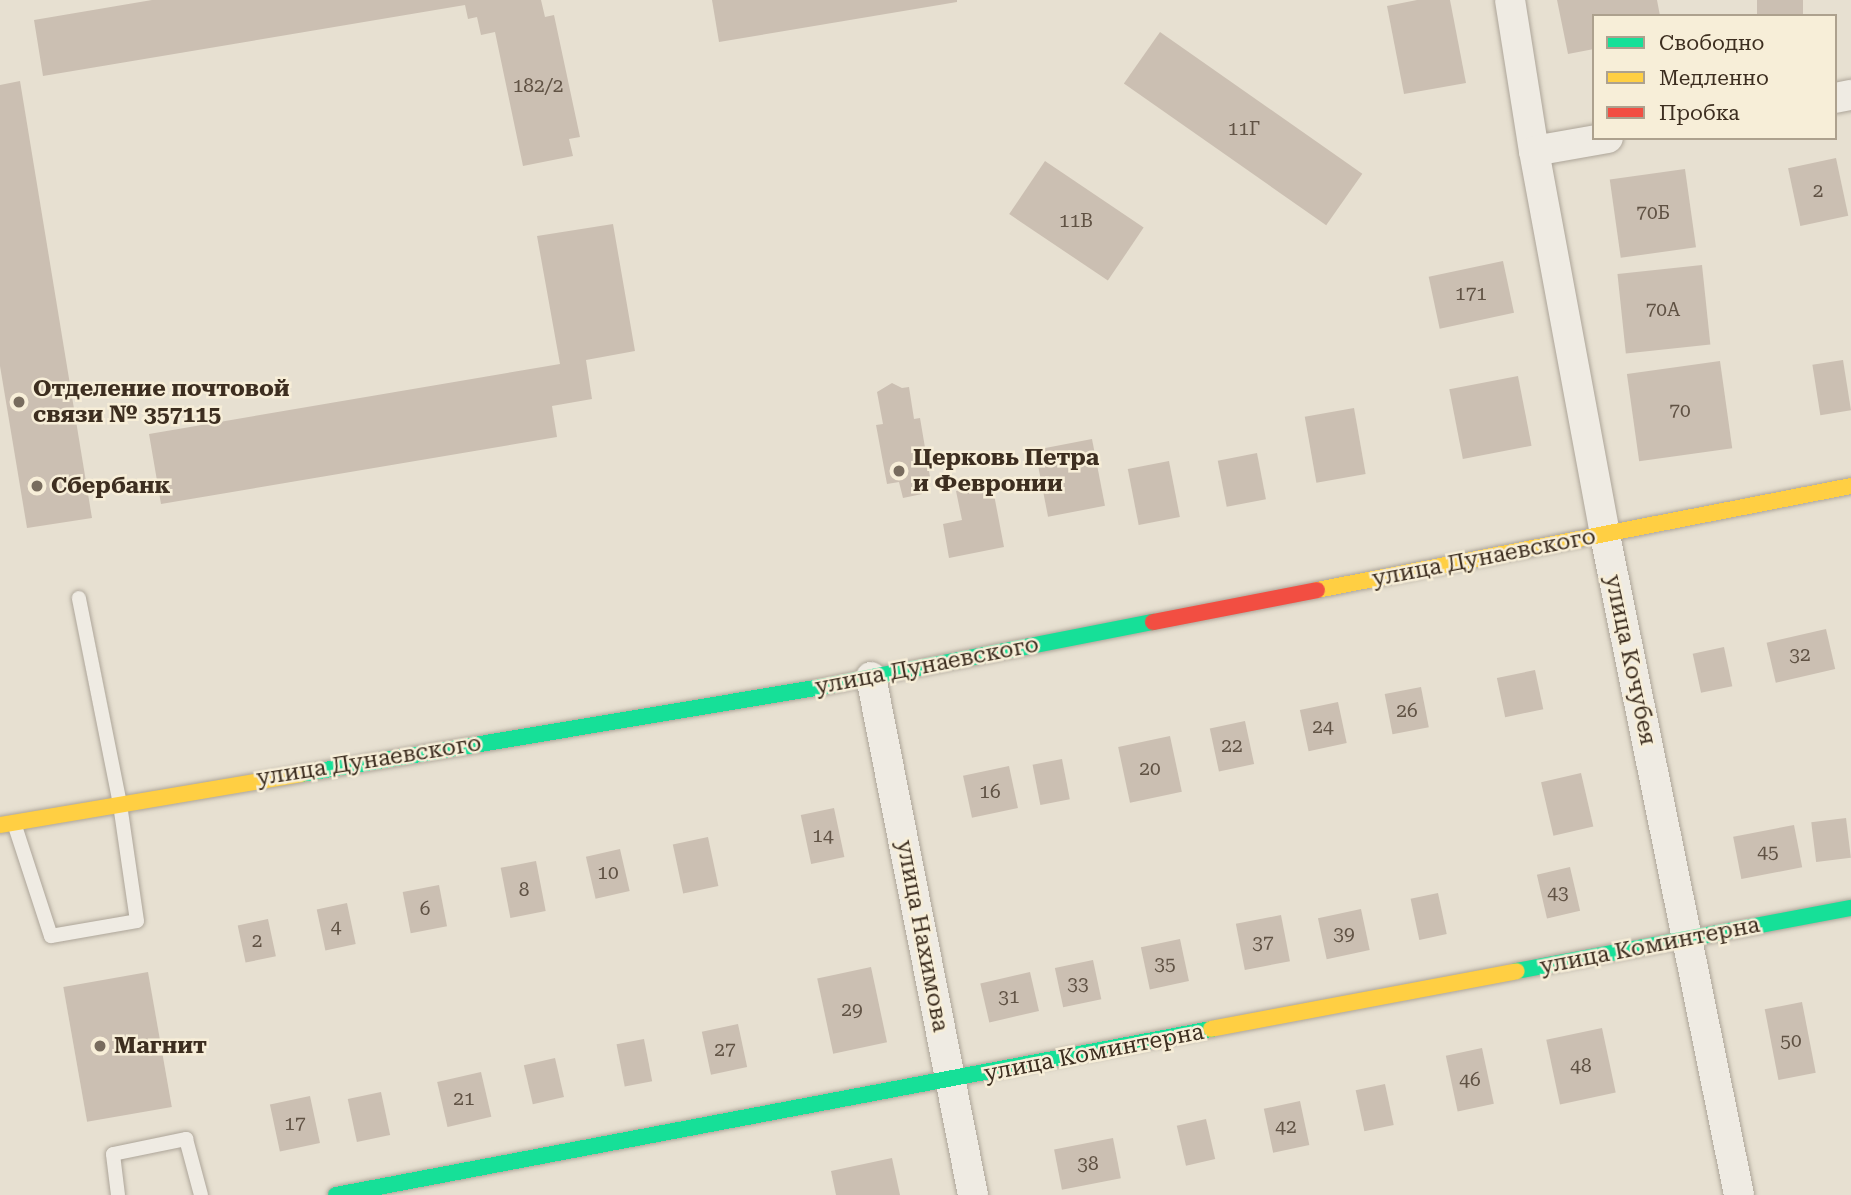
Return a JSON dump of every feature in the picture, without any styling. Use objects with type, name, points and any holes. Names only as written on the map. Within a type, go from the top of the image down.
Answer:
[{"type":"street","name":"улица Кочубея","points":[[1510,0],[1534,151],[1605,535],[1739,1195]]},
{"type":"street","points":[[1534,151],[1597,140]]},
{"type":"street","name":"улица Дунаевского","points":[[7,824],[871,677],[1851,486]]},
{"type":"street","name":"улица Нахимова","points":[[871,677],[973,1195]]},
{"type":"street","name":"улица Коминтерна","points":[[336,1195],[1851,908]]},
{"type":"lane","points":[[7,824],[51,936],[137,921],[120,804],[79,598]]},
{"type":"lane","points":[[118,1195],[113,1154],[186,1139],[201,1195]]},
{"type":"building","points":[[152,0],[541,0],[545,17],[554,15],[580,137],[569,139],[573,156],[523,166],[495,32],[481,35],[477,17],[468,19],[465,5],[43,76],[34,20]]},
{"type":"building","points":[[712,0],[957,0],[957,2],[719,42]]},
{"type":"building","points":[[1417,0],[1450,0],[1466,83],[1404,94],[1387,6]]},
{"type":"building","points":[[1557,0],[1657,0],[1660,14],[1592,14],[1592,49],[1568,54]]},
{"type":"building","points":[[1757,0],[1803,0],[1803,14],[1757,14]]},
{"type":"building","points":[[1160,32],[1362,174],[1326,225],[1124,84]]},
{"type":"building","points":[[20,81],[92,518],[27,528],[0,366],[0,85]]},
{"type":"building","points":[[1836,158],[1848,216],[1800,226],[1788,168]]},
{"type":"building","points":[[1045,161],[1144,228],[1108,281],[1009,214]]},
{"type":"building","points":[[1685,169],[1696,247],[1621,258],[1610,180]]},
{"type":"building","points":[[613,224],[635,351],[586,360],[592,399],[552,406],[557,437],[161,504],[149,434],[560,364],[537,236]]},
{"type":"building","points":[[1503,261],[1514,313],[1440,329],[1429,277]]},
{"type":"building","points":[[1702,265],[1710,345],[1626,353],[1617,274]]},
{"type":"building","points":[[1843,360],[1851,410],[1820,415],[1812,365]]},
{"type":"building","points":[[1720,361],[1732,448],[1639,461],[1627,374]]},
{"type":"building","points":[[1518,376],[1532,446],[1463,459],[1449,389]]},
{"type":"building","points":[[892,383],[902,388],[909,387],[914,419],[920,418],[930,477],[919,479],[922,494],[903,498],[899,482],[887,484],[876,425],[883,424],[877,392]]},
{"type":"building","points":[[1354,408],[1366,474],[1316,483],[1305,417]]},
{"type":"building","points":[[1092,439],[1105,506],[1048,517],[1035,450]]},
{"type":"building","points":[[1257,453],[1266,499],[1227,507],[1218,461]]},
{"type":"building","points":[[1169,461],[1180,517],[1139,525],[1128,469]]},
{"type":"building","points":[[992,484],[1004,547],[949,558],[943,524],[962,520],[956,491]]},
{"type":"building","points":[[1826,629],[1835,669],[1776,683],[1767,643]]},
{"type":"building","points":[[1724,647],[1732,686],[1701,693],[1693,654]]},
{"type":"building","points":[[1535,670],[1543,709],[1505,717],[1497,678]]},
{"type":"building","points":[[1421,687],[1429,727],[1393,734],[1385,694]]},
{"type":"building","points":[[1338,702],[1347,743],[1309,751],[1300,710]]},
{"type":"building","points":[[1245,721],[1254,764],[1219,772],[1210,728]]},
{"type":"building","points":[[1170,736],[1182,792],[1130,803],[1118,747]]},
{"type":"building","points":[[1062,759],[1070,799],[1040,805],[1033,765]]},
{"type":"building","points":[[1009,766],[1018,808],[972,818],[963,776]]},
{"type":"building","points":[[1581,773],[1593,827],[1553,836],[1541,782]]},
{"type":"building","points":[[834,808],[844,857],[811,864],[801,815]]},
{"type":"building","points":[[1846,818],[1851,858],[1816,862],[1811,822]]},
{"type":"building","points":[[1794,825],[1802,867],[1741,879],[1733,837]]},
{"type":"building","points":[[708,837],[718,886],[683,893],[673,844]]},
{"type":"building","points":[[620,849],[630,891],[596,899],[586,857]]},
{"type":"building","points":[[536,861],[546,911],[510,918],[501,868]]},
{"type":"building","points":[[1570,867],[1580,911],[1547,918],[1537,875]]},
{"type":"building","points":[[439,885],[447,926],[411,933],[403,892]]},
{"type":"building","points":[[1438,893],[1447,934],[1419,940],[1411,899]]},
{"type":"building","points":[[347,903],[356,944],[325,951],[317,909]]},
{"type":"building","points":[[1361,909],[1370,950],[1327,959],[1318,918]]},
{"type":"building","points":[[1281,915],[1290,961],[1245,970],[1236,924]]},
{"type":"building","points":[[268,919],[276,956],[246,963],[238,925]]},
{"type":"building","points":[[1180,939],[1189,981],[1150,989],[1141,947]]},
{"type":"building","points":[[1093,960],[1101,999],[1063,1007],[1055,968]]},
{"type":"building","points":[[871,967],[887,1042],[833,1054],[817,978]]},
{"type":"building","points":[[148,972],[172,1107],[87,1122],[63,987]]},
{"type":"building","points":[[1030,972],[1039,1011],[989,1022],[980,983]]},
{"type":"building","points":[[1802,1002],[1816,1073],[1778,1080],[1765,1009]]},
{"type":"building","points":[[738,1024],[747,1067],[711,1075],[702,1032]]},
{"type":"building","points":[[1602,1028],[1616,1093],[1560,1104],[1546,1040]]},
{"type":"building","points":[[644,1039],[652,1081],[625,1087],[617,1044]]},
{"type":"building","points":[[1482,1048],[1494,1104],[1458,1111],[1446,1056]]},
{"type":"building","points":[[555,1058],[564,1097],[533,1104],[524,1065]]},
{"type":"building","points":[[481,1072],[491,1117],[448,1127],[437,1082]]},
{"type":"building","points":[[1385,1084],[1394,1125],[1364,1131],[1356,1090]]},
{"type":"building","points":[[381,1092],[390,1135],[357,1142],[348,1099]]},
{"type":"building","points":[[310,1096],[320,1143],[280,1151],[270,1105]]},
{"type":"building","points":[[1300,1101],[1309,1145],[1273,1153],[1264,1109]]},
{"type":"building","points":[[1206,1119],[1215,1159],[1186,1166],[1177,1126]]},
{"type":"building","points":[[1113,1138],[1121,1178],[1062,1190],[1054,1149]]},
{"type":"building","points":[[892,1158],[900,1195],[836,1195],[831,1171]]},
{"type":"traffic: fast","points":[[301,774],[821,687],[1153,622]]},
{"type":"traffic: fast","points":[[1517,971],[1851,908]]},
{"type":"traffic: fast","points":[[336,1195],[1211,1029]]},
{"type":"traffic: slow","points":[[1317,590],[1851,486]]},
{"type":"traffic: slow","points":[[0,825],[301,774]]},
{"type":"traffic: slow","points":[[1211,1029],[1517,971]]},
{"type":"traffic: jam","points":[[1153,622],[1317,590]]},
{"type":"place","name":"Отделение почтовой связи № 357115","points":[[19,402]]},
{"type":"place","name":"Церковь Петра и Февронии","points":[[899,471]]},
{"type":"place","name":"Сбербанк","points":[[37,486]]},
{"type":"place","name":"Магнит","points":[[100,1046]]}]
